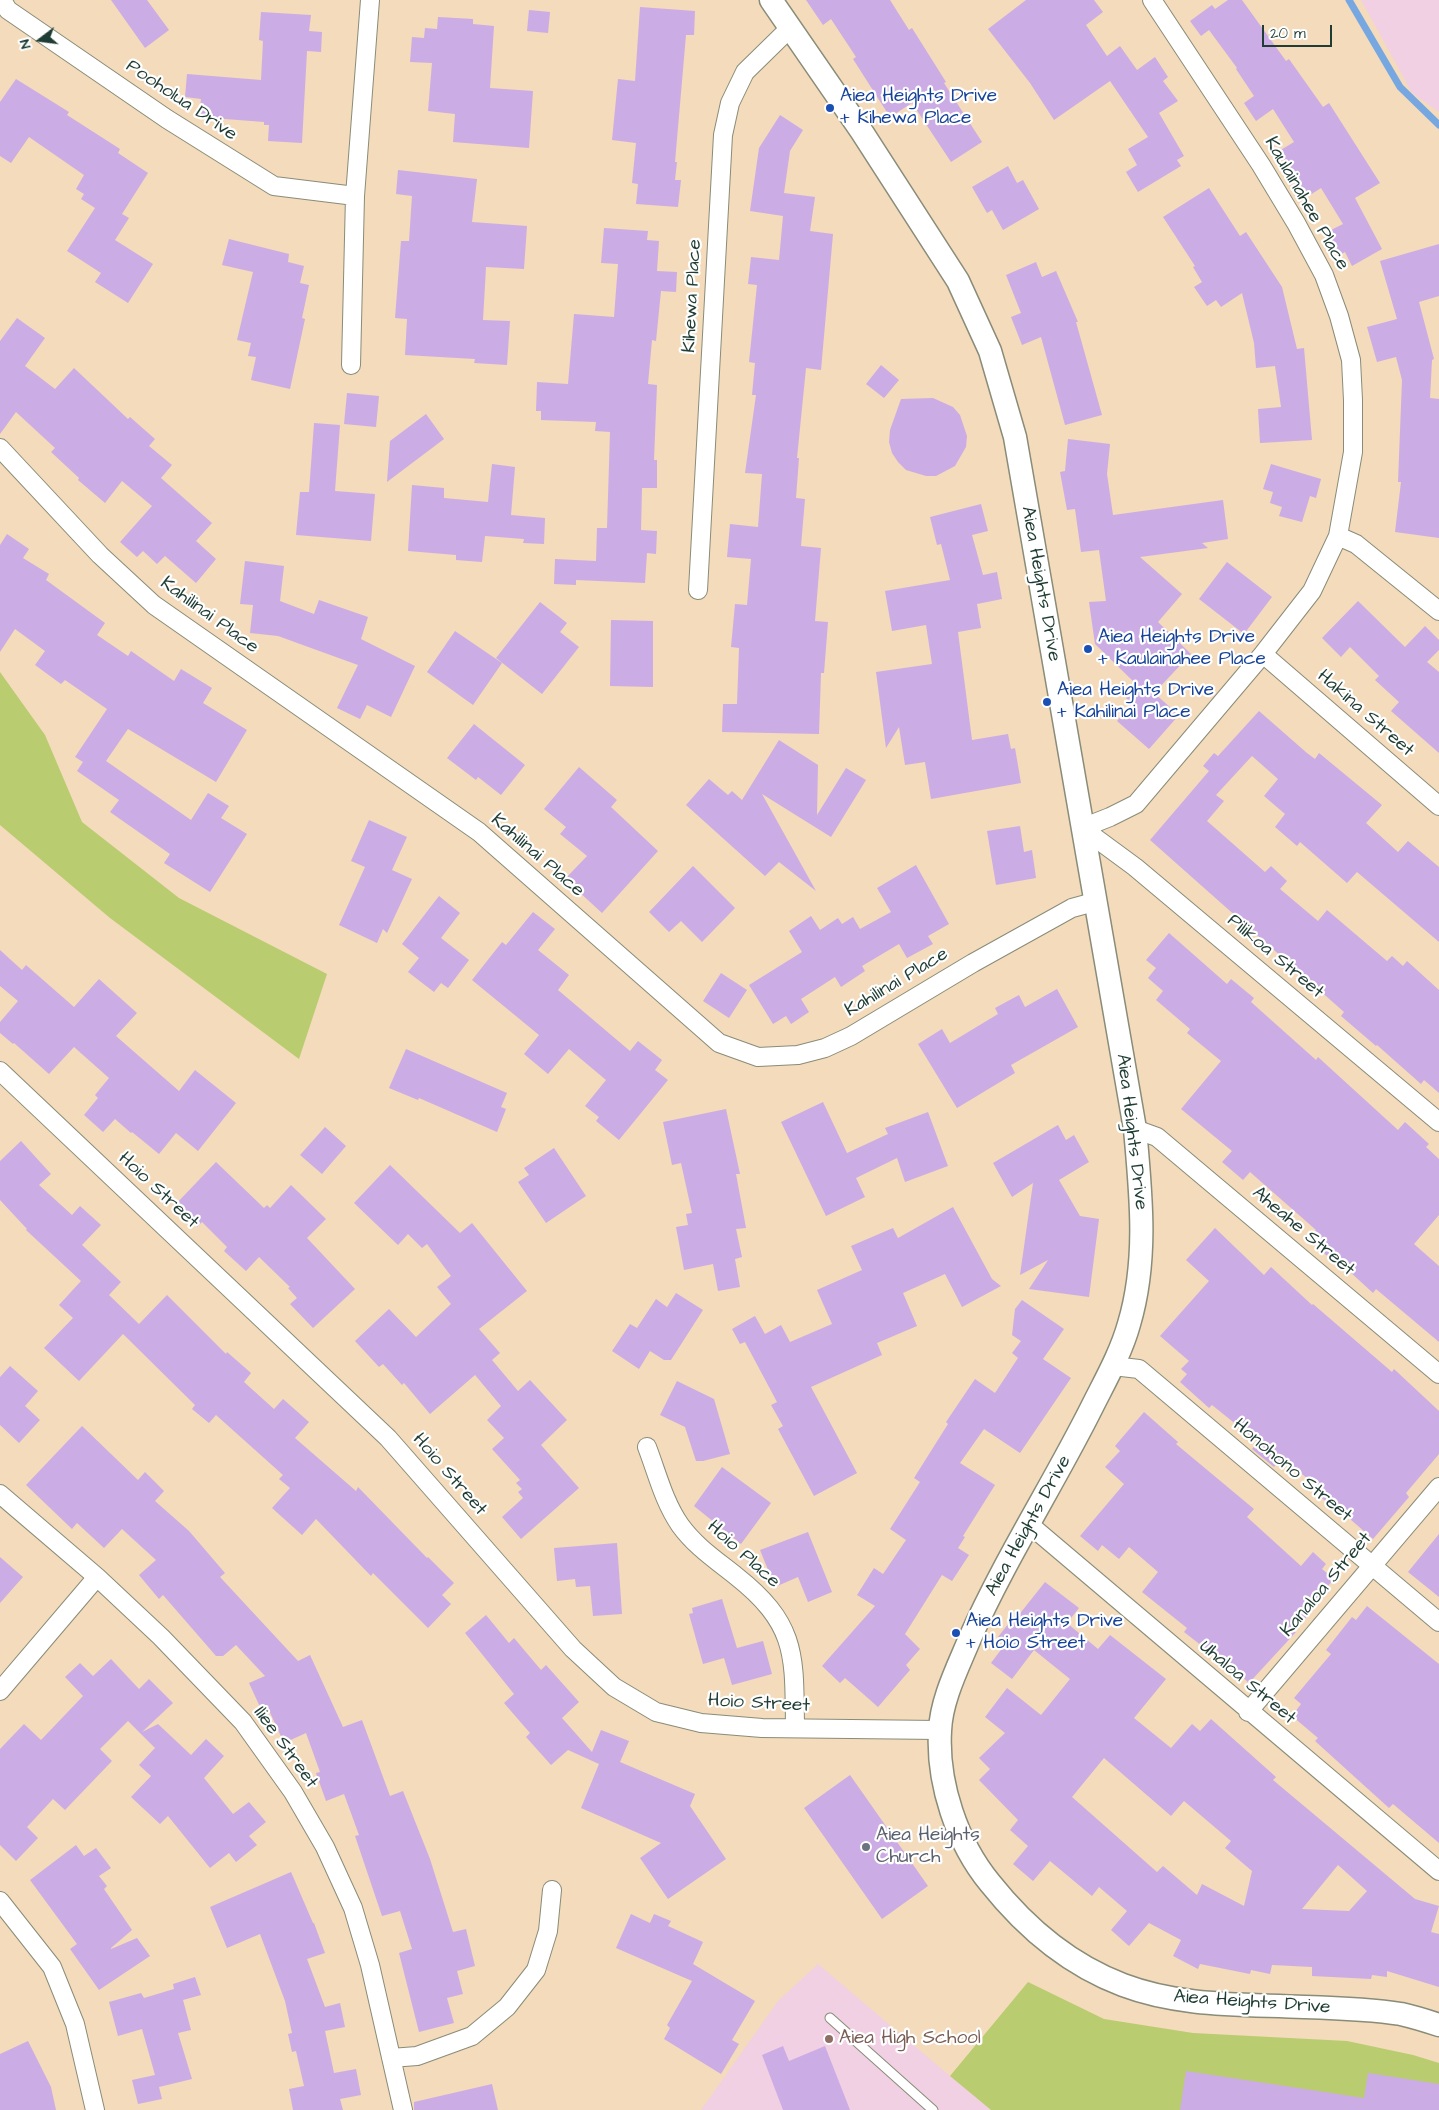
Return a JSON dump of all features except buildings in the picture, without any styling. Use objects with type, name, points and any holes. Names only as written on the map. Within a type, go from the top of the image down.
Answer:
[{"type":"street","name":"Pooholua Drive","points":[[2,0],[8,10],[160,114],[274,186],[354,196]]},
{"type":"street","points":[[351,365],[354,196],[370,0]]},
{"type":"street","name":"Aiea Heights Drive","points":[[771,0],[862,132],[958,281],[990,351],[1014,437],[1135,1130],[1142,1203],[1142,1244],[1137,1288],[1129,1325],[1113,1366],[1030,1525],[999,1579],[969,1641],[947,1695],[940,1730],[944,1788],[960,1834],[981,1873],[1009,1907],[1044,1939],[1074,1960],[1122,1985],[1168,1998],[1218,2005],[1304,2006],[1356,2010],[1403,2015],[1439,2025]]},
{"type":"street","name":"Kaulainahee Place","points":[[1082,828],[1136,804],[1263,654],[1312,592],[1338,536],[1353,452],[1354,409],[1351,360],[1339,316],[1324,275],[1296,223],[1261,165],[1152,0]]},
{"type":"street","name":"Kihewa Place","points":[[698,590],[724,135],[730,103],[745,72],[791,27]]},
{"type":"street","name":"Kahilinai Place","points":[[0,448],[100,555],[154,604],[479,832],[719,1043],[758,1057],[798,1055],[825,1048],[851,1036],[989,954],[1072,908],[1094,902]]},
{"type":"street","points":[[1338,536],[1356,544],[1439,611]]},
{"type":"street","name":"Hakina Street","points":[[1263,654],[1439,806]]},
{"type":"street","name":"Pilikoa Street","points":[[1082,828],[1135,867],[1439,1122]]},
{"type":"street","name":"Hoio Street","points":[[0,1071],[388,1438],[573,1648],[614,1687],[656,1712],[701,1723],[762,1728],[940,1730]]},
{"type":"street","name":"Aheahe Street","points":[[1135,1130],[1157,1137],[1439,1374]]},
{"type":"street","name":"Honohono Street","points":[[1113,1366],[1139,1369],[1439,1622]]},
{"type":"street","name":"Hoio Place","points":[[647,1447],[667,1501],[680,1524],[696,1544],[742,1580],[769,1607],[784,1628],[791,1648],[795,1674],[795,1728]]},
{"type":"street","name":"Kanaloa Street","points":[[1248,1712],[1439,1487]]},
{"type":"street","name":"Iliee Street","points":[[0,1494],[97,1577],[161,1637],[243,1722],[293,1792],[325,1847],[353,1908],[370,1965],[403,2110]]},
{"type":"street","name":"Uhaloa Street","points":[[1030,1525],[1248,1712],[1439,1871]]},
{"type":"street","points":[[0,1691],[97,1577]]},
{"type":"street","points":[[391,2058],[417,2056],[472,2036],[507,2007],[536,1970],[548,1931],[552,1890]]},
{"type":"street","points":[[0,1901],[52,1967],[75,2024],[95,2110]]},
{"type":"lane","points":[[830,2018],[933,2110]]},
{"type":"shaded area","points":[[1361,0],[1439,0],[1439,112],[1412,93]]},
{"type":"shaded area","name":"Aiea High School","points":[[818,1964],[991,2110],[701,2110],[778,2001]]},
{"type":"green space","points":[[0,672],[45,735],[82,822],[179,898],[327,974],[299,1059],[110,918],[0,825]]},
{"type":"green space","points":[[1028,1982],[1104,2019],[1193,2033],[1347,2041],[1413,2055],[1439,2063],[1439,2110],[991,2110],[950,2076]]},
{"type":"waterway","points":[[1349,0],[1400,87],[1439,125]]},
{"type":"place","name":"Aiea Heights Drive + Kihewa Place","points":[[830,108]]},
{"type":"place","name":"Aiea Heights Drive + Kaulainahee Place","points":[[1088,649]]},
{"type":"place","name":"Aiea Heights Drive + Kahilinai Place","points":[[1047,702]]},
{"type":"place","name":"Aiea Heights Drive + Hoio Street","points":[[956,1633]]},
{"type":"place","name":"Aiea Heights Church","points":[[866,1847]]},
{"type":"place","name":"Aiea High School","points":[[829,2039]]}]
